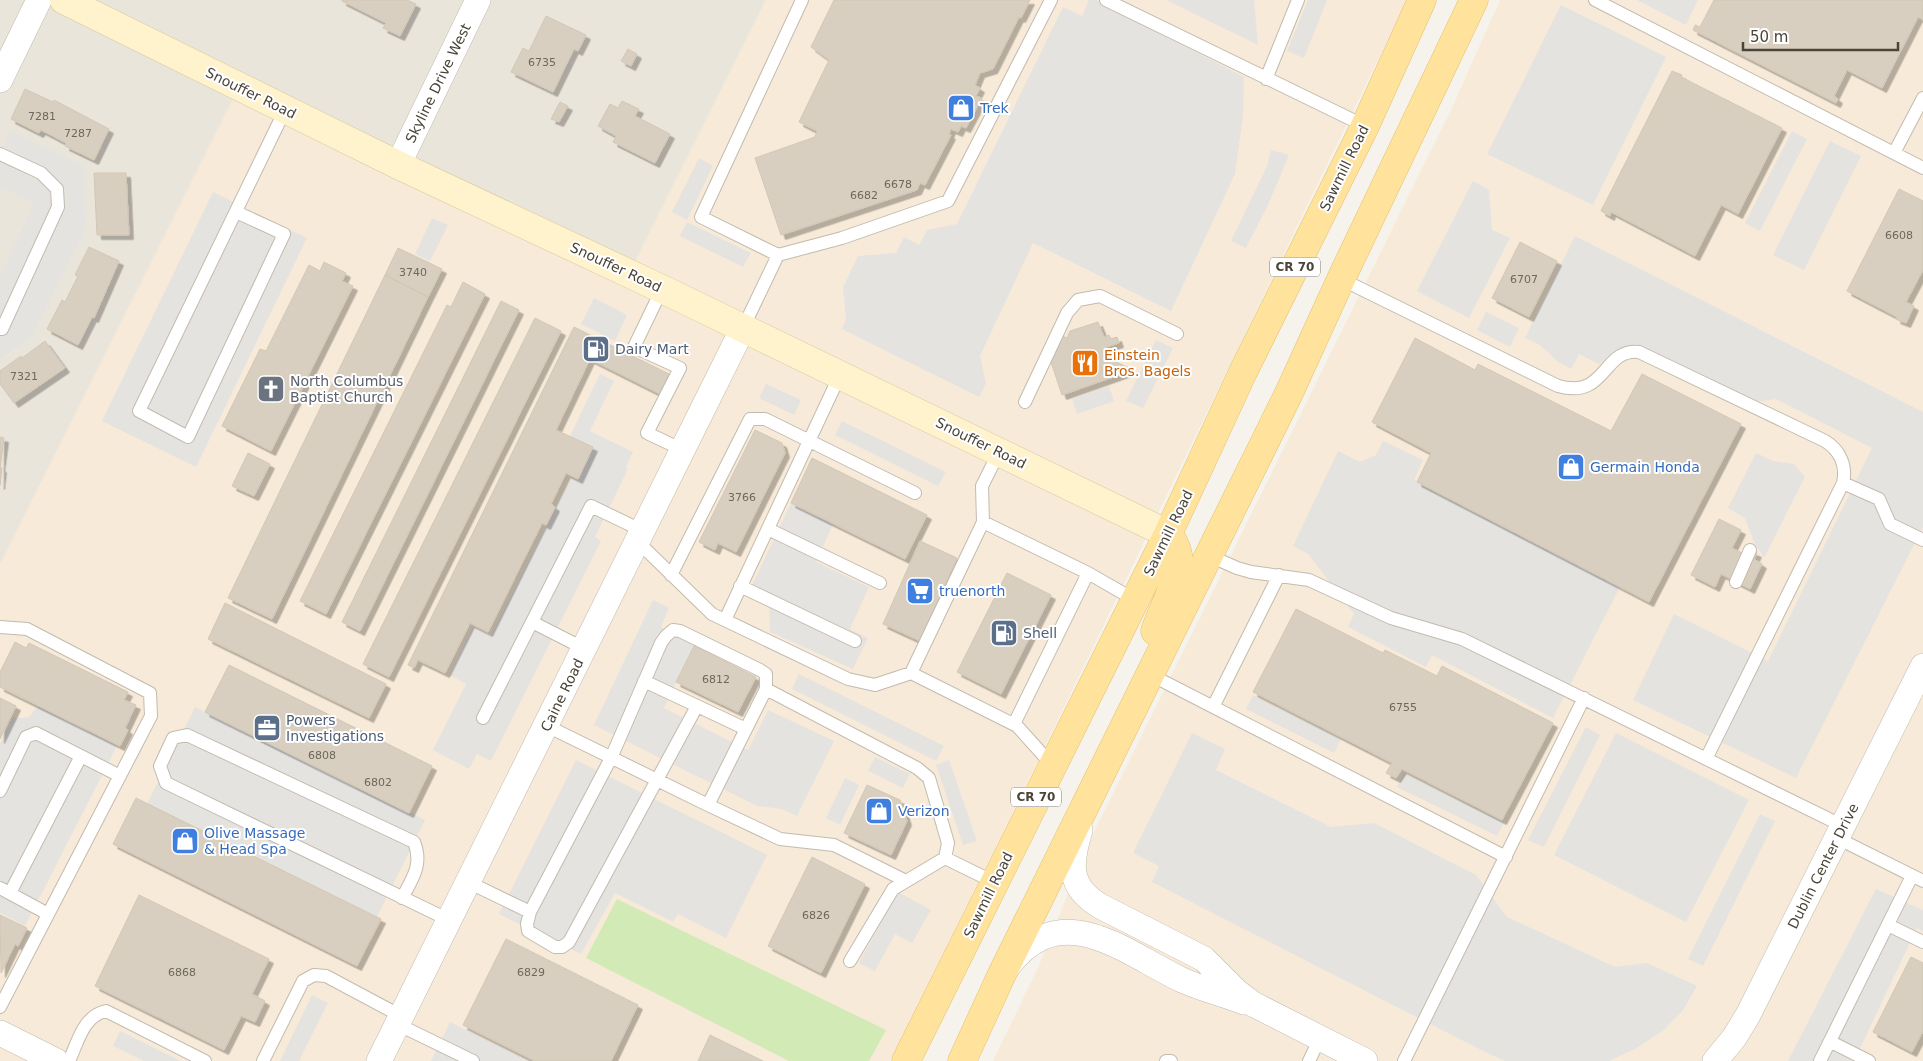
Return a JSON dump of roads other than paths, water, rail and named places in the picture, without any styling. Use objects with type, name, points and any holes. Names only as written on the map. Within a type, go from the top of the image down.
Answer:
[{"type":"main road","name":"Snouffer Road","points":[[64,0],[398,165],[662,288],[1168,534]]},
{"type":"main road","name":"Sawmill Road","points":[[906,1061],[1168,534],[1243,372],[1365,126],[1422,0]]},
{"type":"main road","name":"CR 70","points":[[962,1061],[1002,974],[1289,393],[1341,279],[1474,0]]},
{"type":"main road","points":[[1123,731],[1176,576],[1179,557],[1176,546],[1168,534]]},
{"type":"street","points":[[0,80],[38,0]]},
{"type":"street","name":"Skyline Drive West","points":[[398,165],[478,0]]},
{"type":"street","name":"Caine Road","points":[[379,1061],[743,328]]},
{"type":"street","name":"Dublin Center Drive","points":[[1715,1061],[1742,1026],[1923,666]]},
{"type":"street","points":[[1090,797],[1078,834],[1072,865],[1075,879],[1084,893],[1100,906],[1204,959],[1237,992],[1266,1011]]},
{"type":"street","points":[[1002,974],[1018,955],[1037,939],[1048,934],[1069,930],[1093,936],[1192,984],[1266,1011],[1365,1061]]},
{"type":"street","points":[[0,1033],[56,1061]]},
{"type":"lane","points":[[802,0],[701,217],[778,255],[842,238],[948,201],[1051,0]]},
{"type":"lane","points":[[1106,0],[1365,126]]},
{"type":"lane","points":[[1266,79],[1298,0]]},
{"type":"lane","points":[[1595,0],[1923,168]]},
{"type":"lane","points":[[1894,153],[1923,98]]},
{"type":"lane","points":[[236,212],[284,234],[188,437],[139,411],[285,110]]},
{"type":"lane","points":[[0,154],[41,173],[57,189],[58,207],[6,320],[0,329]]},
{"type":"lane","points":[[743,328],[778,255]]},
{"type":"lane","points":[[1341,279],[1552,384],[1564,388],[1583,387],[1595,382],[1613,360],[1621,354],[1635,352],[1644,354],[1830,444],[1838,452],[1844,472],[1843,483],[1706,759]]},
{"type":"lane","points":[[662,288],[634,347],[680,368],[647,433],[683,450]]},
{"type":"lane","points":[[1025,402],[1067,313],[1078,300],[1100,296],[1177,334]]},
{"type":"lane","points":[[724,620],[840,375]]},
{"type":"lane","points":[[672,575],[750,419],[765,418],[915,493]]},
{"type":"lane","points":[[911,673],[983,522],[982,486],[998,452]]},
{"type":"lane","points":[[1843,483],[1880,499],[1890,524],[1923,540]]},
{"type":"lane","points":[[483,718],[590,506],[641,536],[672,575],[712,614],[848,679],[874,685],[911,673],[1014,724],[1052,765]]},
{"type":"lane","points":[[983,522],[1088,573],[1135,600]]},
{"type":"lane","points":[[768,529],[880,583]]},
{"type":"lane","points":[[1736,582],[1750,550]]},
{"type":"lane","points":[[1210,556],[1244,571],[1310,580],[1391,618],[1462,639],[1706,759],[1840,832],[1918,879],[1888,925],[1820,1061]]},
{"type":"lane","points":[[1014,724],[1088,573]]},
{"type":"lane","points":[[1213,708],[1279,575]]},
{"type":"lane","points":[[740,586],[855,641]]},
{"type":"lane","points":[[532,622],[585,649]]},
{"type":"lane","points":[[0,627],[27,629],[150,693],[151,716],[48,914],[4,988],[0,1007]]},
{"type":"lane","points":[[697,706],[569,942],[562,947],[556,947],[528,931],[527,924],[530,912],[611,758],[661,643],[673,630],[680,631],[766,674],[766,689],[708,805]]},
{"type":"lane","points":[[1151,675],[1506,857]]},
{"type":"lane","points":[[644,681],[746,729]]},
{"type":"lane","points":[[766,689],[917,768],[930,778],[948,843],[945,858],[893,889],[850,961]]},
{"type":"lane","points":[[1404,1061],[1584,698]]},
{"type":"lane","points":[[547,726],[780,839],[834,845],[906,881]]},
{"type":"lane","points":[[0,791],[26,737],[36,733],[120,776]]},
{"type":"lane","points":[[402,898],[416,870],[418,852],[414,842],[187,735],[173,738],[160,766],[166,783],[402,898],[449,920]]},
{"type":"lane","points":[[48,914],[5,890],[81,756]]},
{"type":"lane","points":[[945,858],[994,882]]},
{"type":"lane","points":[[468,882],[530,912]]},
{"type":"lane","points":[[1888,925],[1923,942]]},
{"type":"lane","points":[[263,1061],[303,981],[314,975],[326,976],[399,1020],[473,1061]]},
{"type":"lane","points":[[69,1061],[86,1022],[96,1013],[106,1011],[205,1061]]},
{"type":"lane","points":[[1309,1061],[1320,1038]]},
{"type":"lane","points":[[1831,1042],[1869,1061]]},
{"type":"lane","points":[[1166,1061],[1171,1061]]},
{"type":"place","name":"Trek","points":[[961,108]]},
{"type":"place","name":"Dairy Mart","points":[[596,349]]},
{"type":"place","name":"Einstein Bros. Bagels","points":[[1085,363]]},
{"type":"place","name":"North Columbus Baptist Church","points":[[271,389]]},
{"type":"place","name":"Germain Honda","points":[[1571,467]]},
{"type":"place","name":"truenorth","points":[[920,591]]},
{"type":"place","name":"Shell","points":[[1004,633]]},
{"type":"place","name":"Powers Investigations","points":[[267,728]]},
{"type":"place","name":"Verizon","points":[[879,811]]},
{"type":"place","name":"Olive Massage & Head Spa","points":[[185,841]]}]
